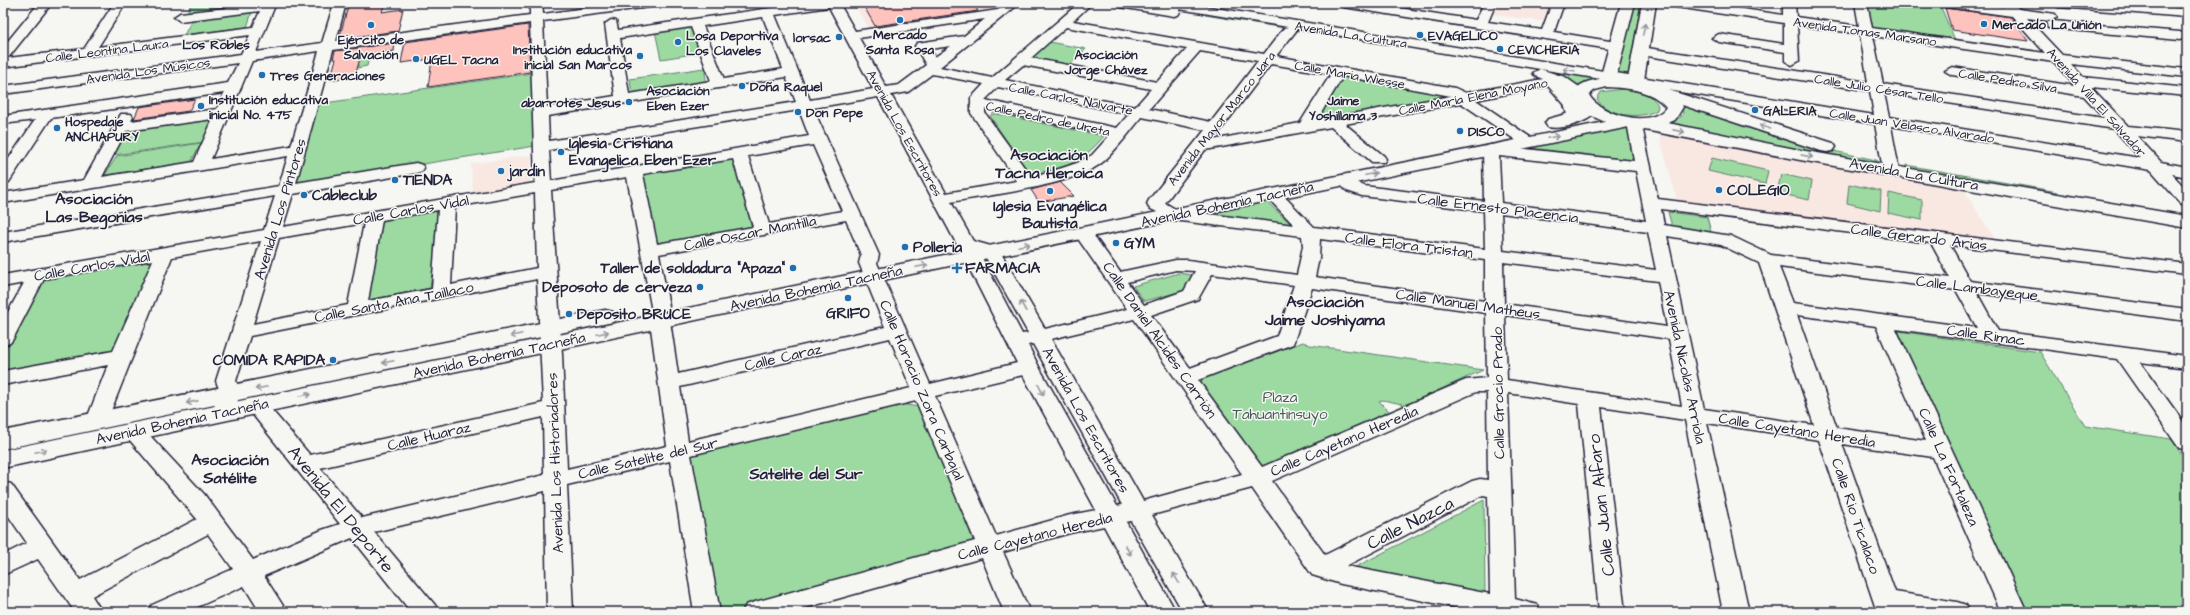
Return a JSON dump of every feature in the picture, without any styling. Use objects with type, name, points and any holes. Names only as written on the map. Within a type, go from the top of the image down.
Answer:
[{"type":"main road","points":[[1628,3],[1608,79],[1643,86],[1641,51],[1649,3]]},
{"type":"main road","name":"Avenida Bohemia Tacneña","points":[[976,250],[1155,204],[1511,132],[1580,107],[1589,86],[1608,79]]},
{"type":"main road","name":"Avenida Bohemia Tacneña","points":[[3,440],[96,421],[226,404],[871,270],[976,250],[1084,233],[1528,142],[1635,122],[1658,121],[1668,118],[1674,113],[1674,107],[1671,101],[1643,86]]},
{"type":"main road","name":"Avenida La Cultura","points":[[1643,86],[1819,145],[1890,164]]},
{"type":"main road","name":"Avenida La Cultura","points":[[1580,107],[1604,116],[1785,152],[1890,164],[2066,195],[2187,211]]},
{"type":"main road","name":"Avenida La Cultura","points":[[2066,195],[2187,222]]},
{"type":"main road","name":"Avenida Bohemia Tacneña","points":[[3,459],[133,432],[226,404],[257,406],[550,336]]},
{"type":"street","points":[[3,56],[46,3]]},
{"type":"street","points":[[88,52],[120,3]]},
{"type":"street","points":[[167,42],[188,3]]},
{"type":"street","name":"Avenida Los Pintores","points":[[226,404],[226,381],[298,150],[340,3]]},
{"type":"street","name":"Avenida Los Historiadores","points":[[536,3],[546,272],[556,480],[560,612]]},
{"type":"street","name":"Avenida Los Músicos","points":[[3,90],[536,19],[608,6],[650,3]]},
{"type":"street","points":[[613,35],[832,3]]},
{"type":"street","name":"Avenida Los Escritores","points":[[832,3],[941,199],[976,250],[1040,336],[1137,511],[1196,612]]},
{"type":"street","points":[[542,147],[903,89],[1014,3]]},
{"type":"street","points":[[1027,183],[978,113],[977,103],[982,93],[1086,3]]},
{"type":"street","name":"Avenida La Cultura","points":[[1120,3],[1404,27],[1608,79]]},
{"type":"street","name":"Avenida La Cultura","points":[[1162,3],[1197,9],[1288,31],[1404,27],[1554,81],[1580,107]]},
{"type":"street","points":[[1343,3],[1404,27],[1480,25],[1616,46]]},
{"type":"street","points":[[1480,25],[1490,3]]},
{"type":"street","points":[[1547,35],[1558,3]]},
{"type":"street","name":"Avenida Tomas Marsano","points":[[1676,3],[1721,6],[1790,20],[2031,55],[2187,65]]},
{"type":"street","points":[[1789,3],[1792,74]]},
{"type":"street","points":[[1861,3],[1890,164]]},
{"type":"street","points":[[1946,3],[2012,8],[2052,21],[2184,39]]},
{"type":"street","points":[[2048,3],[2052,21],[2056,57]]},
{"type":"street","points":[[2058,3],[2146,7],[2187,14]]},
{"type":"street","points":[[180,17],[269,5]]},
{"type":"street","points":[[200,166],[269,5]]},
{"type":"street","points":[[608,6],[623,100]]},
{"type":"street","points":[[1717,62],[1721,6]]},
{"type":"street","points":[[2146,7],[2184,39]]},
{"type":"street","name":"Avenida Villa El Salvador","points":[[2012,8],[2187,200]]},
{"type":"street","name":"Calle Horacio Zora Carbajal","points":[[768,13],[818,140],[870,254],[871,270],[898,330],[1017,612]]},
{"type":"street","points":[[851,35],[1001,13]]},
{"type":"street","points":[[696,23],[719,84]]},
{"type":"street","name":"Calle Maria Wiesse","points":[[1064,23],[1455,92],[1511,132],[1528,142]]},
{"type":"street","name":"Calle Leontina Laura","points":[[3,63],[258,30]]},
{"type":"street","name":"Avenida Mayor Marco Jara","points":[[1155,204],[1288,31]]},
{"type":"street","points":[[1719,38],[1791,50]]},
{"type":"street","points":[[931,67],[922,46],[968,39]]},
{"type":"street","points":[[1943,42],[1961,101]]},
{"type":"street","points":[[941,199],[1027,183],[1072,172],[1087,166],[1098,158],[1197,46]]},
{"type":"street","name":"Calle Julio César Tello","points":[[1641,51],[2187,137]]},
{"type":"street","name":"Avenida Tomas Marsano","points":[[2056,57],[2187,73]]},
{"type":"street","points":[[1020,60],[1160,87]]},
{"type":"street","name":"Calle Carlos Nalvarte","points":[[931,67],[994,83],[1214,127]]},
{"type":"street","name":"Calle Pedro Silva","points":[[1952,71],[2083,86],[2187,92]]},
{"type":"street","points":[[540,113],[792,72]]},
{"type":"street","points":[[1306,128],[1339,72]]},
{"type":"street","points":[[1554,81],[1572,103],[1575,112],[1580,107]]},
{"type":"street","name":"Calle María Elena Moyano","points":[[1198,147],[1335,123],[1464,97],[1554,81]]},
{"type":"street","name":"Calle Juan Velasco Alvarado","points":[[1643,86],[1882,120],[2136,162],[2187,172]]},
{"type":"street","points":[[3,120],[234,88]]},
{"type":"street","points":[[90,184],[134,101]]},
{"type":"street","name":"Calle Pedro de Ureta","points":[[977,103],[1120,133]]},
{"type":"street","points":[[120,127],[223,113]]},
{"type":"street","points":[[3,179],[46,114]]},
{"type":"street","name":"Avenida Nicolás Arriola","points":[[1635,122],[1736,612]]},
{"type":"street","points":[[1335,123],[1378,159]]},
{"type":"street","name":"Calle Carlos Vidal","points":[[3,281],[374,217],[543,186],[818,140]]},
{"type":"street","points":[[3,198],[298,150]]},
{"type":"street","points":[[1491,150],[1644,168]]},
{"type":"street","name":"Calle Grocio Prado","points":[[1491,150],[1503,610]]},
{"type":"street","points":[[739,153],[748,186],[763,230]]},
{"type":"street","points":[[3,237],[416,168]]},
{"type":"street","points":[[634,171],[660,313],[668,383],[707,612]]},
{"type":"street","name":"Calle Ernesto Placencia","points":[[1343,180],[1353,188],[1362,191],[1656,228],[1725,240]]},
{"type":"street","points":[[1186,377],[1286,340],[1305,281],[1312,240],[1308,232],[1272,194]]},
{"type":"street","name":"Calle Gerardo Arias","points":[[1651,203],[1938,240],[2187,269]]},
{"type":"street","points":[[441,292],[447,204]]},
{"type":"street","name":"Calle Flora Tristan","points":[[1155,204],[1173,215],[1666,277]]},
{"type":"street","points":[[1716,211],[1725,240]]},
{"type":"street","name":"Calle Oscar Mantilla","points":[[648,251],[852,214]]},
{"type":"street","points":[[356,309],[374,217]]},
{"type":"street","name":"Calle Daniel Alcides Carrión","points":[[1084,233],[1321,568]]},
{"type":"street","name":"Calle Lambayeque","points":[[1725,240],[1767,260],[2187,315]]},
{"type":"street","points":[[1938,240],[1991,336]]},
{"type":"street","name":"Avenida Los Escritores","points":[[976,250],[1029,367],[1109,516],[1163,612]]},
{"type":"street","points":[[96,421],[121,356],[166,253]]},
{"type":"street","name":"Calle Rio Ticalaco","points":[[1767,260],[1888,606]]},
{"type":"street","name":"Calle Manuel Matheus","points":[[1116,279],[1182,264],[1678,334]]},
{"type":"street","points":[[1017,342],[1140,312],[1191,295],[1207,267]]},
{"type":"street","name":"Calle Santa Ana Taillaco","points":[[242,332],[546,272]]},
{"type":"street","points":[[3,339],[37,275]]},
{"type":"street","name":"Calle Rimac","points":[[1785,308],[2187,362]]},
{"type":"street","name":"Calle La Fortaleza","points":[[1883,321],[2014,612]]},
{"type":"street","name":"Calle Caraz","points":[[668,383],[898,330]]},
{"type":"street","points":[[2123,353],[2187,443]]},
{"type":"street","points":[[3,378],[121,356]]},
{"type":"street","name":"Calle Satelite del Sur","points":[[161,612],[330,536],[356,528],[1029,367]]},
{"type":"street","name":"Calle Cayetano Heredia","points":[[755,612],[1070,524],[1137,511],[1258,478],[1473,385],[1497,385],[1942,451]]},
{"type":"street","name":"Calle Juan Alfaro","points":[[1589,398],[1612,612]]},
{"type":"street","name":"Avenida El Deporte","points":[[257,406],[426,612]]},
{"type":"street","name":"Calle Huaraz","points":[[304,464],[553,408]]},
{"type":"street","points":[[133,432],[196,500],[248,572],[274,612]]},
{"type":"street","name":"Calle Nazca","points":[[1321,568],[1480,487],[1500,489]]},
{"type":"street","points":[[6,502],[42,546],[89,612]]},
{"type":"street","points":[[76,593],[211,522]]},
{"type":"street","points":[[3,566],[42,546]]},
{"type":"street","points":[[1321,568],[1341,576],[1503,610],[1528,612]]},
{"type":"street","points":[[1888,606],[1957,612]]},
{"type":"shaded area","name":"Mercado Santa Rosa","points":[[854,3],[1005,3],[996,11],[869,29]]},
{"type":"shaded area","points":[[1496,3],[1552,3],[1547,22],[1491,14]]},
{"type":"shaded area","points":[[2013,3],[2041,3],[2044,15],[2022,12]]},
{"type":"shaded area","points":[[1659,134],[1797,158],[1804,162],[1812,161],[1961,186],[1996,241],[1678,203]]},
{"type":"shaded area","name":"jardin","points":[[531,155],[531,178],[528,185],[473,194],[471,164]]},
{"type":"green space","points":[[192,3],[264,3],[187,12]]},
{"type":"green space","points":[[1631,3],[1641,3],[1628,74],[1617,72]]},
{"type":"green space","points":[[1865,3],[1925,3],[1940,5],[1955,40],[1870,28]]},
{"type":"green space","points":[[2146,3],[2187,3],[2187,11],[2152,9]]},
{"type":"green space","points":[[252,12],[247,27],[184,35],[192,20]]},
{"type":"green space","points":[[1204,12],[1385,42],[1382,44],[1205,15]]},
{"type":"green space","points":[[688,26],[692,27],[700,53],[661,59],[655,31]]},
{"type":"green space","points":[[1044,41],[1086,49],[1066,68],[1023,60]]},
{"type":"green space","points":[[1401,45],[1603,78],[1577,85],[1562,77],[1537,69]]},
{"type":"green space","points":[[394,51],[393,54],[369,57],[367,66],[357,68],[361,55]]},
{"type":"green space","points":[[704,68],[707,84],[632,96],[630,79]]},
{"type":"green space","points":[[533,73],[535,146],[293,185],[318,104]]},
{"type":"green space","points":[[1340,77],[1445,94],[1447,97],[1315,123]]},
{"type":"green space","points":[[1622,89],[1648,95],[1656,102],[1658,106],[1657,110],[1642,115],[1624,115],[1608,109],[1597,99],[1601,92]]},
{"type":"green space","points":[[1680,102],[1829,150],[1876,160],[1881,163],[1663,126],[1682,116],[1683,112]]},
{"type":"green space","points":[[992,114],[1104,136],[1087,153],[1071,164],[1052,170],[1029,174],[990,116]]},
{"type":"green space","points":[[215,116],[204,142],[114,155],[127,129]]},
{"type":"green space","points":[[1627,127],[1636,161],[1507,149]]},
{"type":"green space","points":[[201,143],[191,162],[105,175],[117,156]]},
{"type":"green space","points":[[732,156],[754,227],[652,246],[641,172]]},
{"type":"green space","points":[[1712,158],[1768,171],[1765,184],[1708,171]]},
{"type":"green space","points":[[1906,165],[2058,192],[2059,197],[1906,169]]},
{"type":"green space","points":[[1781,174],[1812,181],[1809,200],[1777,193]]},
{"type":"green space","points":[[1849,184],[1881,191],[1880,211],[1847,203]]},
{"type":"green space","points":[[1889,193],[1922,200],[1922,220],[1888,213]]},
{"type":"green space","points":[[1266,201],[1290,223],[1286,226],[1207,215],[1205,213]]},
{"type":"green space","points":[[441,208],[430,288],[363,301],[380,219]]},
{"type":"green space","points":[[1668,212],[1707,217],[1712,236],[1673,230]]},
{"type":"green space","points":[[155,259],[117,351],[3,375],[3,353],[44,279],[51,275]]},
{"type":"green space","points":[[1179,273],[1192,275],[1187,290],[1144,301],[1133,286]]},
{"type":"green space","points":[[1898,331],[2040,352],[2085,426],[2171,439],[2187,462],[2187,612],[2021,611],[1927,402]]},
{"type":"green space","name":"Plaza Tahuantinsuyo","points":[[1303,342],[1310,345],[1483,370],[1404,406],[1402,404],[1383,400],[1379,401],[1391,413],[1270,468],[1260,468],[1200,384],[1204,378]]},
{"type":"green space","points":[[902,404],[923,408],[976,548],[745,612],[712,612],[687,461],[695,454]]},
{"type":"green space","points":[[1484,500],[1485,594],[1350,570]]},
{"type":"building","points":[[349,3],[385,3],[382,12],[403,9],[398,31],[339,39]]},
{"type":"building","name":"Mercado Santa Rosa","points":[[862,3],[972,3],[978,11],[875,26]]},
{"type":"building","name":"Mercado La Unión","points":[[1945,8],[2011,17],[2028,41],[1952,30]]},
{"type":"building","points":[[528,25],[530,72],[428,87],[432,59],[401,63],[405,42]]},
{"type":"building","points":[[395,43],[394,51],[361,55],[355,76],[330,80],[336,59],[333,59],[335,51]]},
{"type":"building","points":[[195,99],[189,111],[134,119],[139,107]]},
{"type":"building","name":"Iglesia Evangélica Bautista","points":[[1060,182],[1074,196],[1039,202],[1031,190]]},
{"type":"place","name":"Mercado Santa Rosa","points":[[900,20]]},
{"type":"place","name":"Mercado La Unión","points":[[1984,24]]},
{"type":"place","name":"Ejército de Salvación","points":[[371,25]]},
{"type":"place","name":"EVAGELICO","points":[[1420,35]]},
{"type":"place","name":"lorsac","points":[[839,37]]},
{"type":"place","name":"Losa Deportiva Los Claveles","points":[[678,42]]},
{"type":"place","name":"CEVICHERIA","points":[[1500,49]]},
{"type":"place","name":"Institución educativa inicial San Marcos","points":[[640,56]]},
{"type":"place","name":"UGEL Tacna","points":[[416,59]]},
{"type":"place","name":"Tres Generaciones","points":[[262,75]]},
{"type":"place","name":"Doña Raquel","points":[[742,86]]},
{"type":"place","name":"abarrotes Jesus","points":[[629,102]]},
{"type":"place","name":"Institución educativa inicial No. 475","points":[[201,106]]},
{"type":"place","name":"GALERIA","points":[[1755,110]]},
{"type":"place","name":"Don Pepe","points":[[798,112]]},
{"type":"place","name":"Hospedaje ANCHAPURY","points":[[57,128]]},
{"type":"place","name":"DISCO","points":[[1460,131]]},
{"type":"place","name":"Iglesia Cristiana Evangelica Eben Ezer","points":[[561,152]]},
{"type":"place","name":"jardin","points":[[501,171]]},
{"type":"place","name":"TIENDA","points":[[395,180]]},
{"type":"place","name":"COLEGIO","points":[[1719,190]]},
{"type":"place","name":"Iglesia Evangélica Bautista","points":[[1050,191]]},
{"type":"place","name":"Cableclub","points":[[304,195]]},
{"type":"place","name":"GYM","points":[[1116,243]]},
{"type":"place","name":"Polleria","points":[[905,247]]},
{"type":"place","name":"Taller de soldadura \"Apaza\"","points":[[793,268]]},
{"type":"place","name":"FARMACIA","points":[[957,268]]},
{"type":"place","name":"Deposoto de cerveza","points":[[700,287]]},
{"type":"place","name":"GRIFO","points":[[848,298]]},
{"type":"place","name":"Deposito BRUCE","points":[[569,314]]},
{"type":"place","name":"COMIDA RAPIDA","points":[[333,360]]},
{"type":"district","name":"Los Robles","points":[[216,44]]},
{"type":"district","name":"Asociación Jorge Chávez","points":[[1106,62]]},
{"type":"district","name":"Asociación Eben Ezer","points":[[678,98]]},
{"type":"district","name":"Jaime Yoshillama 3","points":[[1343,108]]},
{"type":"district","name":"Asociación Tacna Heroica","points":[[1049,163]]},
{"type":"district","name":"Asociación Las Begonias","points":[[94,207]]},
{"type":"district","name":"Asociación Jaime Joshiyama","points":[[1325,310]]},
{"type":"district","name":"Asociación Satélite","points":[[230,468]]},
{"type":"district","name":"Satelite del Sur","points":[[806,473]]}]
